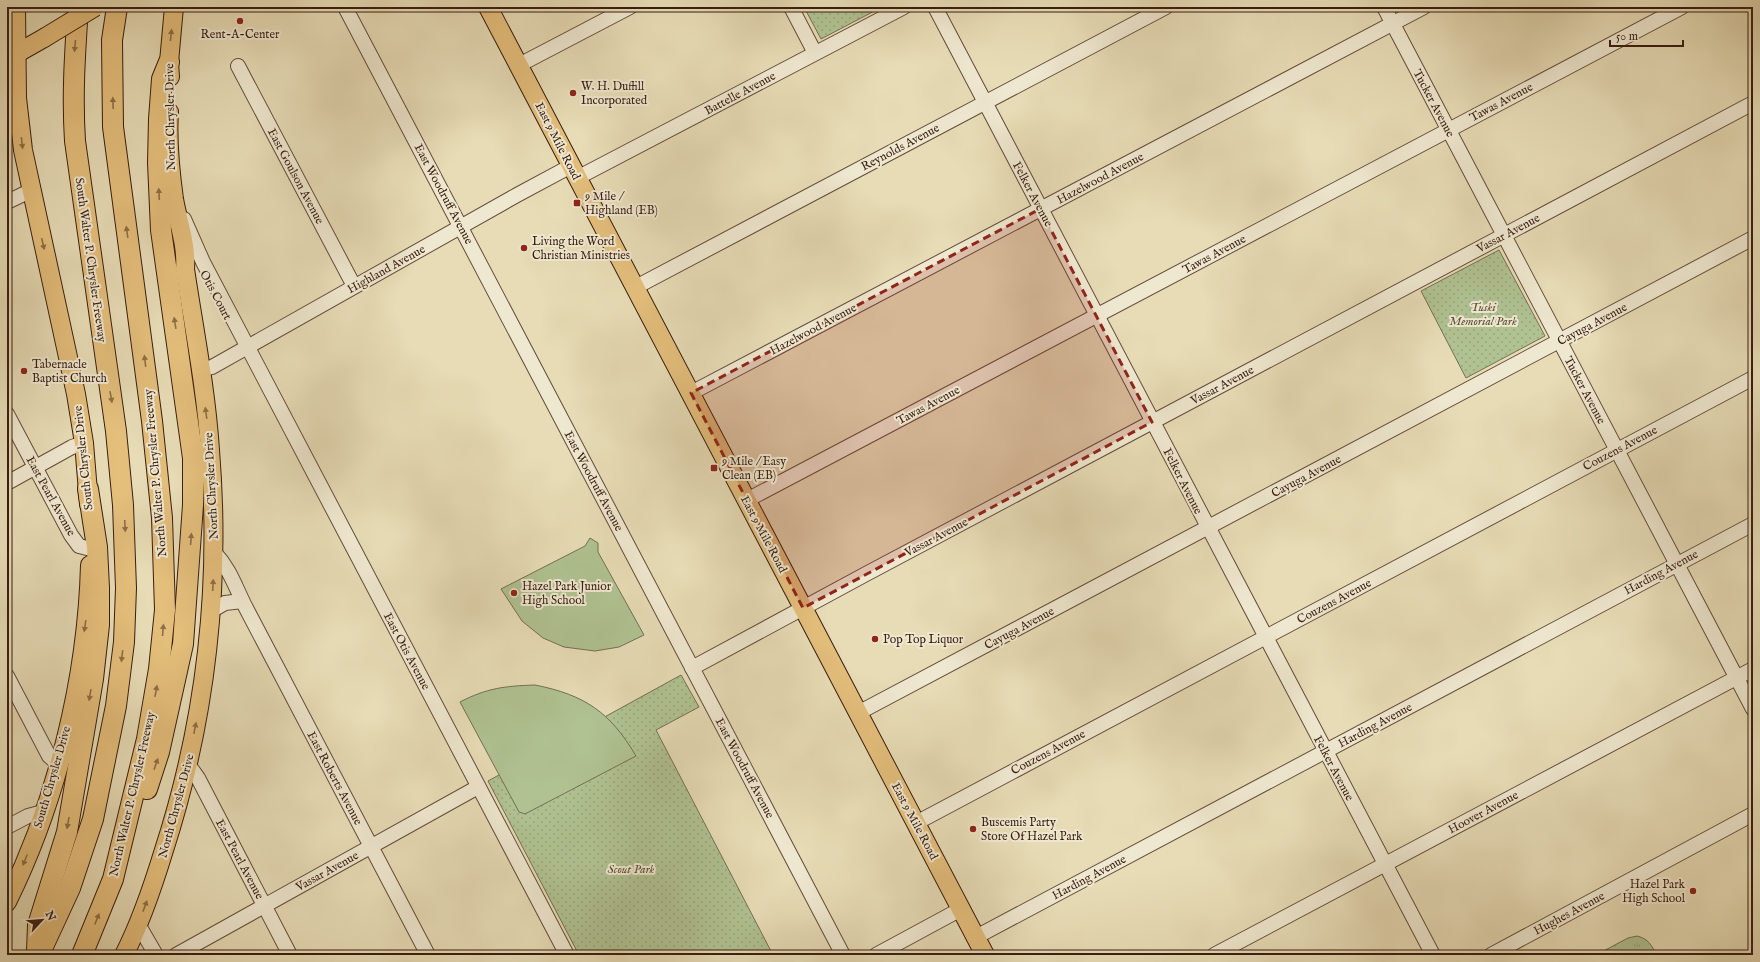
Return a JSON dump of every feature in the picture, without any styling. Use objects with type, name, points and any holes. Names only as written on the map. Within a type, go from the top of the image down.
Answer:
[{"type":"highway","name":"South Walter P. Chrysler Freeway","points":[[38,955],[70,888],[93,819],[116,706],[124,642],[126,588],[123,505],[115,425],[75,141],[72,108],[73,68],[78,7]]},
{"type":"highway","name":"North Walter P. Chrysler Freeway","points":[[82,955],[113,879],[147,739],[160,669],[165,610],[162,518],[152,421],[113,127],[112,40],[117,7]]},
{"type":"highway","points":[[113,879],[160,752],[183,644],[187,596],[193,505],[193,458],[161,230],[158,163],[162,79],[169,62]]},
{"type":"highway","points":[[38,955],[38,925],[66,832],[93,679],[99,625],[97,547],[88,489]]},
{"type":"main road","name":"South Chrysler Drive","points":[[7,902],[30,849],[58,764],[78,677],[87,616],[90,549],[88,489],[84,443],[70,359],[30,191],[12,93],[11,57],[16,7]]},
{"type":"main road","points":[[11,57],[95,7]]},
{"type":"main road","name":"North Chrysler Drive","points":[[124,955],[138,924],[177,810],[188,764],[201,694],[211,611],[214,552],[210,449],[170,162],[168,125],[171,81],[169,62],[174,7]]},
{"type":"main road","name":"East 9 Mile Road","points":[[488,7],[985,955]]},
{"type":"street","name":"East Woodruff Avenue","points":[[345,7],[843,955]]},
{"type":"street","points":[[518,65],[630,7]]},
{"type":"street","points":[[791,7],[815,54]]},
{"type":"street","name":"Battelle Avenue","points":[[574,172],[815,54],[904,7]]},
{"type":"street","name":"Felker Avenue","points":[[935,7],[1433,955]]},
{"type":"street","name":"Reynolds Avenue","points":[[634,288],[1166,7]]},
{"type":"street","name":"Tucker Avenue","points":[[1384,7],[1753,709]]},
{"type":"street","name":"Hazelwood Avenue","points":[[691,393],[1424,7]]},
{"type":"street","name":"Tawas Avenue","points":[[747,500],[1682,7]]},
{"type":"street","name":"East Goulson Avenue","points":[[238,66],[354,286]]},
{"type":"street","name":"Vassar Avenue","points":[[692,668],[1753,103]]},
{"type":"street","name":"Highland Avenue","points":[[200,370],[212,367],[461,226],[574,172]]},
{"type":"street","points":[[7,202],[30,191]]},
{"type":"street","points":[[173,192],[203,262],[248,347]]},
{"type":"street","points":[[185,262],[190,243],[190,233]]},
{"type":"street","name":"Cayuga Avenue","points":[[858,713],[1753,238]]},
{"type":"street","name":"Otis Court","points":[[185,262],[192,258],[196,258],[240,340],[248,347]]},
{"type":"street","name":"East Otis Avenue","points":[[248,347],[566,955]]},
{"type":"street","name":"Couzens Avenue","points":[[916,823],[1753,378]]},
{"type":"street","name":"East Pearl Avenue","points":[[7,414],[71,535],[79,546],[90,549]]},
{"type":"street","points":[[7,483],[72,447],[84,443]]},
{"type":"street","name":"Harding Avenue","points":[[976,937],[1753,524]]},
{"type":"street","name":"East Roberts Avenue","points":[[214,552],[225,563],[240,592],[242,601],[428,955]]},
{"type":"street","points":[[211,611],[225,602],[242,601]]},
{"type":"street","name":"Hoover Avenue","points":[[1214,955],[1753,669]]},
{"type":"street","points":[[7,676],[49,756],[58,764]]},
{"type":"street","name":"East Pearl Avenue","points":[[188,764],[198,778],[290,955]]},
{"type":"street","name":"Vassar Avenue","points":[[176,955],[478,787]]},
{"type":"street","points":[[7,826],[28,816],[43,812]]},
{"type":"street","name":"Hughes Avenue","points":[[1491,955],[1753,814]]},
{"type":"street","points":[[876,955],[961,909]]},
{"type":"street","points":[[138,924],[156,955]]},
{"type":"highlighted area","points":[[1040,209],[1152,422],[803,608],[691,393]]},
{"type":"green space","points":[[804,7],[882,7],[821,39]]},
{"type":"green space","name":"Tuski Memorial Park","points":[[1499,250],[1545,336],[1466,378],[1421,291]]},
{"type":"green space","points":[[590,538],[598,543],[598,552],[644,635],[619,647],[595,651],[564,647],[543,638],[522,621],[501,589],[585,546]]},
{"type":"green space","name":"Scout Park","points":[[681,675],[699,707],[656,730],[773,955],[579,955],[488,781]]},
{"type":"green space","points":[[535,685],[568,694],[582,700],[594,708],[606,717],[616,728],[636,756],[525,814],[519,812],[460,702],[470,697],[496,689]]},
{"type":"green space","points":[[1637,936],[1647,941],[1657,955],[1596,955],[1628,938]]},
{"type":"place","name":"Rent-A-Center","points":[[240,21]]},
{"type":"place","name":"W. H. Duffill Incorporated","points":[[573,93]]},
{"type":"place","name":"9 Mile / Highland (EB)","points":[[577,203]]},
{"type":"place","name":"Living the Word Christian Ministries","points":[[524,248]]},
{"type":"place","name":"Tabernacle Baptist Church","points":[[24,371]]},
{"type":"place","name":"9 Mile / Easy Clean (EB)","points":[[714,468]]},
{"type":"place","name":"Hazel Park Junior High School","points":[[514,593]]},
{"type":"place","name":"Pop Top Liquor","points":[[875,639]]},
{"type":"place","name":"Buscemis Party Store Of Hazel Park","points":[[973,829]]},
{"type":"place","name":"Hazel Park High School","points":[[1693,891]]}]
